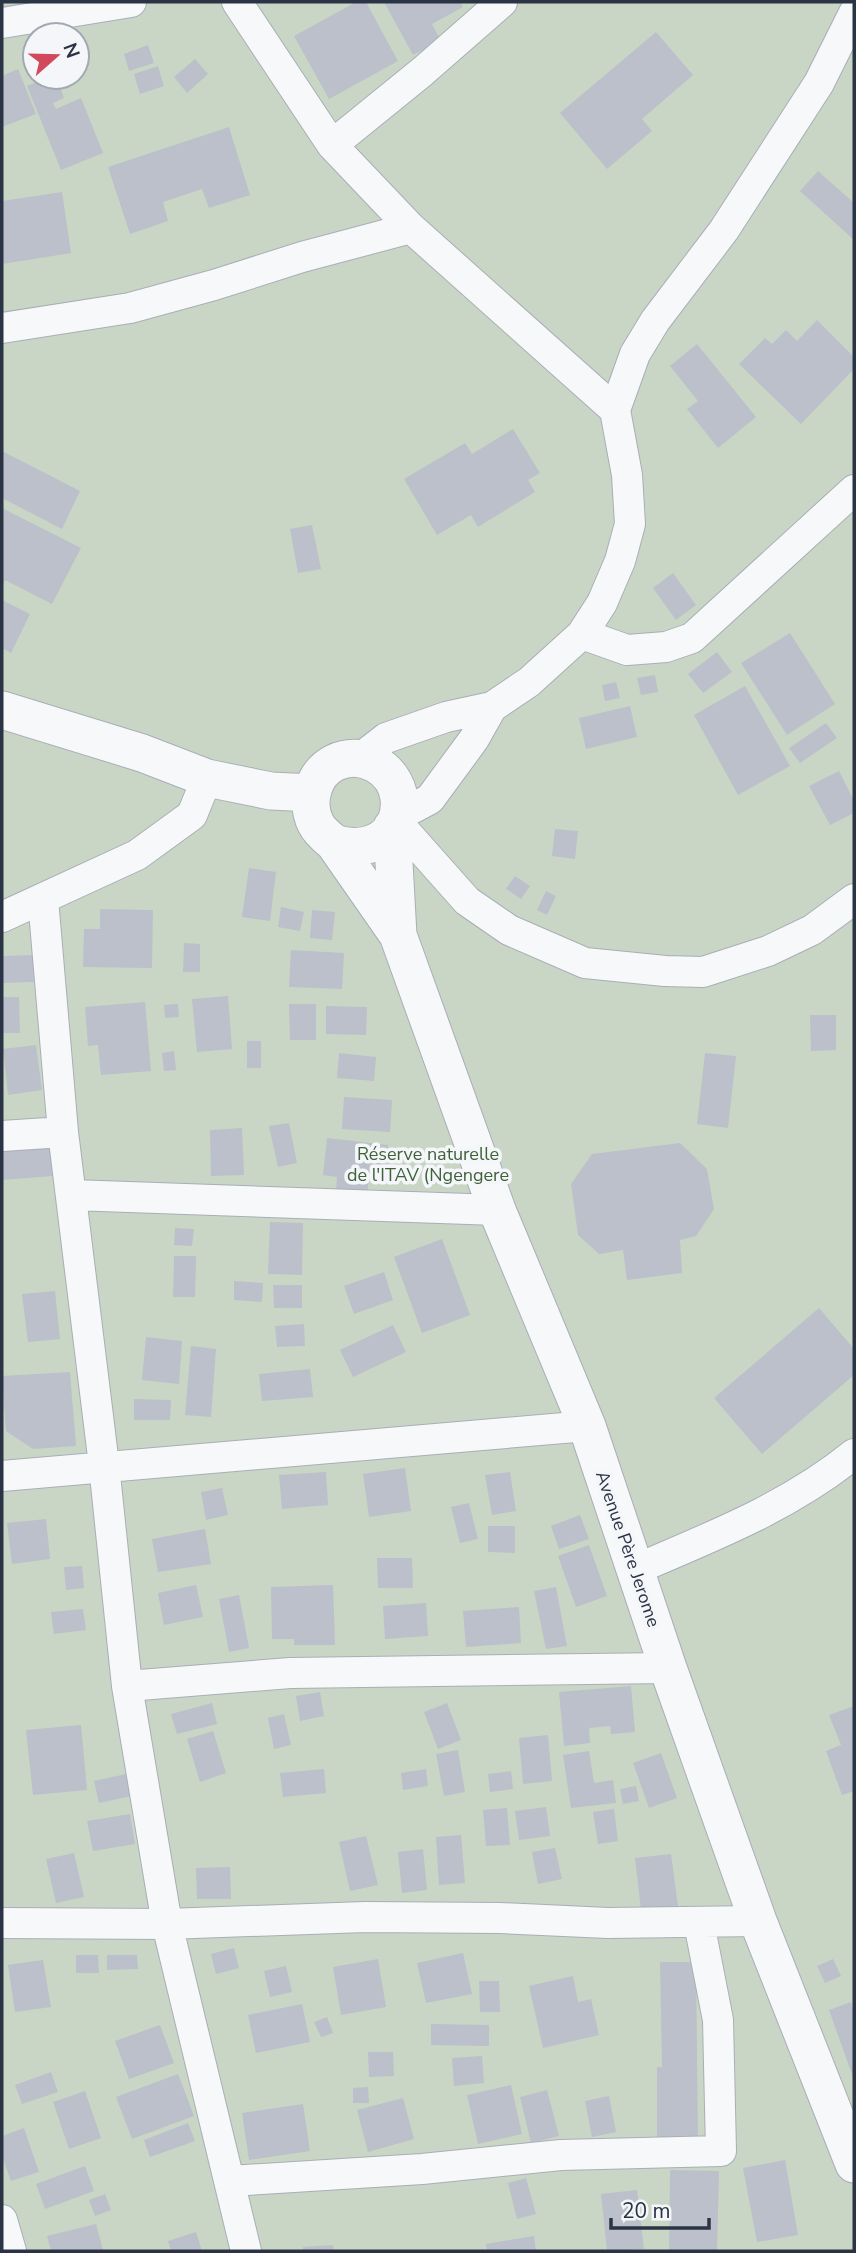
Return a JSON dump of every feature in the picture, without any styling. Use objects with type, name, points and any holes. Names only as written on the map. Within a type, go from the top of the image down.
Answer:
[{"type":"street","points":[[2,23],[131,2]]},
{"type":"street","points":[[237,2],[332,145],[411,228],[615,410]]},
{"type":"street","points":[[332,145],[502,2]]},
{"type":"street","points":[[359,759],[386,738],[414,727],[446,717],[492,708],[529,682],[582,634],[602,603],[620,561],[630,524],[627,475],[615,410],[635,354],[655,321],[724,230],[819,83],[854,13]]},
{"type":"street","points":[[2,328],[130,308],[411,228]]},
{"type":"street","points":[[582,634],[627,650],[666,647],[692,638],[854,491]]},
{"type":"street","points":[[334,843],[360,848],[373,845],[384,838],[395,822],[430,799],[474,739],[492,708]]},
{"type":"street","points":[[2,710],[142,753],[207,778],[271,791],[312,793]]},
{"type":"street","points":[[359,759],[372,762],[392,778],[397,790],[395,822],[398,935],[334,843],[314,822],[312,793],[324,771],[334,763],[359,759]]},
{"type":"street","points":[[2,917],[137,855],[192,816],[207,778]]},
{"type":"street","points":[[395,822],[467,901],[509,930],[585,963],[703,972],[768,951],[812,930],[854,899]]},
{"type":"street","points":[[43,899],[63,1132],[104,1465],[127,1686],[167,1924],[246,2251]]},
{"type":"street","name":"Avenue Père Jerome","points":[[398,935],[497,1210],[587,1426],[634,1570],[758,1922],[854,2164]]},
{"type":"street","points":[[2,1136],[63,1132]]},
{"type":"street","points":[[72,1195],[497,1210]]},
{"type":"street","points":[[2,1476],[104,1465],[587,1426]]},
{"type":"street","points":[[634,1570],[746,1522],[824,1478],[854,1454]]},
{"type":"street","points":[[127,1686],[290,1673],[668,1668]]},
{"type":"street","points":[[2,1923],[167,1924],[365,1917],[500,1918],[608,1923],[758,1922]]},
{"type":"street","points":[[230,2182],[422,2169],[561,2154],[721,2151],[718,2020],[699,1923]]},
{"type":"street","points":[[2,2220],[11,2251]]},
{"type":"green space","name":"Réserve naturelle de l'ITAV (Ngengere","points":[[2,2],[854,2],[854,2251],[2,2251]]},
{"type":"building","points":[[356,2],[366,2],[398,61],[329,99],[294,36]]},
{"type":"building","points":[[384,2],[460,2],[463,7],[432,24],[441,41],[413,55]]},
{"type":"building","points":[[656,32],[693,75],[642,119],[652,131],[607,169],[560,113]]},
{"type":"building","points":[[148,45],[154,63],[129,71],[124,54]]},
{"type":"building","points":[[195,59],[208,74],[187,93],[174,77]]},
{"type":"building","points":[[158,66],[164,86],[140,94],[134,74]]},
{"type":"building","points":[[18,69],[21,91],[27,91],[36,114],[2,127],[2,76]]},
{"type":"building","points":[[29,91],[61,91],[64,98],[53,103],[56,109],[81,98],[103,153],[61,170]]},
{"type":"building","points":[[229,127],[250,195],[209,208],[202,189],[163,202],[168,221],[130,234],[108,167]]},
{"type":"building","points":[[818,171],[854,203],[854,240],[800,191]]},
{"type":"building","points":[[62,192],[71,253],[2,264],[2,201]]},
{"type":"building","points":[[817,320],[854,357],[854,369],[801,424],[739,364],[765,338],[772,344],[786,330],[797,341]]},
{"type":"building","points":[[697,344],[756,417],[718,448],[687,409],[698,401],[670,366]]},
{"type":"building","points":[[513,429],[540,473],[528,480],[535,492],[478,527],[471,515],[437,535],[404,479],[465,443],[472,454]]},
{"type":"building","points":[[2,451],[80,491],[62,529],[2,498]]},
{"type":"building","points":[[2,508],[81,548],[52,604],[5,580],[2,587]]},
{"type":"building","points":[[312,525],[321,569],[298,573],[290,529]]},
{"type":"building","points":[[673,573],[696,605],[676,620],[653,588]]},
{"type":"building","points":[[2,600],[30,614],[11,653],[2,648]]},
{"type":"building","points":[[790,633],[835,704],[787,735],[741,663]]},
{"type":"building","points":[[717,652],[732,672],[703,693],[688,674]]},
{"type":"building","points":[[655,675],[658,692],[641,695],[637,678]]},
{"type":"building","points":[[616,682],[620,698],[605,701],[602,685]]},
{"type":"building","points":[[745,686],[790,766],[738,795],[694,715]]},
{"type":"building","points":[[630,706],[637,737],[586,749],[579,718]]},
{"type":"building","points":[[826,723],[837,738],[800,763],[789,748]]},
{"type":"building","points":[[839,771],[854,801],[854,813],[830,825],[809,786]]},
{"type":"building","points":[[555,829],[578,831],[575,859],[552,856]]},
{"type":"building","points":[[249,868],[276,872],[270,921],[242,917]]},
{"type":"building","points":[[515,876],[530,886],[521,899],[506,889]]},
{"type":"building","points":[[546,891],[556,896],[547,915],[537,910]]},
{"type":"building","points":[[281,907],[304,912],[300,931],[278,927]]},
{"type":"building","points":[[100,909],[153,910],[152,968],[83,967],[84,929],[100,929]]},
{"type":"building","points":[[312,910],[335,912],[332,940],[310,938]]},
{"type":"building","points":[[184,943],[200,944],[200,972],[183,972]]},
{"type":"building","points":[[291,950],[344,953],[342,989],[289,987]]},
{"type":"building","points":[[33,955],[34,982],[2,983],[2,956]]},
{"type":"building","points":[[228,996],[232,1049],[197,1052],[192,999]]},
{"type":"building","points":[[2,997],[19,997],[20,1033],[2,1033]]},
{"type":"building","points":[[145,1002],[151,1071],[101,1075],[98,1045],[88,1046],[85,1007]]},
{"type":"building","points":[[178,1004],[179,1017],[165,1018],[164,1005]]},
{"type":"building","points":[[289,1004],[316,1004],[316,1040],[290,1040]]},
{"type":"building","points":[[326,1006],[367,1007],[366,1035],[326,1034]]},
{"type":"building","points":[[810,1015],[836,1015],[836,1050],[811,1051]]},
{"type":"building","points":[[247,1041],[261,1041],[261,1068],[247,1068]]},
{"type":"building","points":[[36,1045],[42,1090],[8,1095],[3,1049]]},
{"type":"building","points":[[174,1051],[176,1070],[164,1071],[162,1053]]},
{"type":"building","points":[[339,1053],[376,1057],[374,1081],[337,1078]]},
{"type":"building","points":[[705,1053],[736,1056],[728,1128],[697,1124]]},
{"type":"building","points":[[344,1097],[392,1100],[390,1132],[342,1129]]},
{"type":"building","points":[[289,1123],[297,1163],[278,1167],[269,1126]]},
{"type":"building","points":[[242,1128],[244,1175],[211,1176],[210,1130]]},
{"type":"building","points":[[327,1138],[388,1145],[384,1177],[369,1176],[367,1197],[336,1193],[337,1177],[323,1175]]},
{"type":"building","points":[[680,1143],[707,1169],[714,1209],[696,1236],[680,1240],[682,1273],[627,1280],[623,1250],[599,1254],[578,1235],[571,1184],[592,1154]]},
{"type":"building","points":[[50,1146],[53,1176],[2,1180],[2,1149]]},
{"type":"building","points":[[270,1222],[303,1223],[302,1275],[268,1274]]},
{"type":"building","points":[[175,1228],[194,1229],[192,1246],[174,1245]]},
{"type":"building","points":[[442,1239],[470,1315],[422,1333],[394,1257]]},
{"type":"building","points":[[174,1256],[196,1256],[195,1297],[173,1297]]},
{"type":"building","points":[[384,1272],[393,1300],[354,1314],[344,1286]]},
{"type":"building","points":[[234,1281],[263,1283],[262,1302],[234,1300]]},
{"type":"building","points":[[273,1285],[302,1285],[302,1308],[274,1308]]},
{"type":"building","points":[[55,1291],[60,1339],[28,1342],[22,1294]]},
{"type":"building","points":[[819,1308],[854,1349],[854,1375],[762,1454],[714,1398]]},
{"type":"building","points":[[304,1324],[305,1346],[277,1347],[275,1326]]},
{"type":"building","points":[[393,1325],[406,1352],[353,1377],[340,1350]]},
{"type":"building","points":[[146,1337],[182,1341],[179,1384],[142,1380]]},
{"type":"building","points":[[191,1346],[216,1349],[211,1417],[185,1415]]},
{"type":"building","points":[[310,1369],[313,1397],[262,1401],[259,1374]]},
{"type":"building","points":[[70,1372],[76,1446],[33,1449],[6,1431],[2,1376]]},
{"type":"building","points":[[134,1399],[171,1400],[170,1420],[134,1420]]},
{"type":"building","points":[[405,1468],[411,1511],[369,1517],[363,1474]]},
{"type":"building","points":[[326,1472],[328,1505],[282,1509],[279,1475]]},
{"type":"building","points":[[510,1472],[516,1511],[492,1515],[485,1475]]},
{"type":"building","points":[[222,1488],[228,1515],[206,1520],[201,1492]]},
{"type":"building","points":[[469,1503],[478,1539],[460,1543],[451,1507]]},
{"type":"building","points":[[580,1515],[589,1539],[559,1549],[551,1526]]},
{"type":"building","points":[[46,1519],[50,1559],[12,1564],[7,1523]]},
{"type":"building","points":[[488,1526],[515,1526],[515,1553],[488,1552]]},
{"type":"building","points":[[205,1529],[211,1564],[158,1572],[152,1539]]},
{"type":"building","points":[[589,1545],[607,1596],[576,1607],[558,1556]]},
{"type":"building","points":[[377,1558],[412,1558],[413,1588],[378,1588]]},
{"type":"building","points":[[82,1566],[84,1588],[66,1590],[64,1567]]},
{"type":"building","points":[[196,1585],[203,1617],[164,1625],[158,1593]]},
{"type":"building","points":[[333,1585],[335,1645],[294,1645],[294,1639],[272,1639],[271,1587]]},
{"type":"building","points":[[556,1587],[567,1646],[546,1649],[534,1591]]},
{"type":"building","points":[[239,1595],[249,1648],[229,1652],[219,1599]]},
{"type":"building","points":[[426,1603],[428,1636],[385,1639],[383,1606]]},
{"type":"building","points":[[519,1607],[521,1643],[466,1647],[463,1611]]},
{"type":"building","points":[[83,1609],[86,1630],[54,1634],[51,1612]]},
{"type":"building","points":[[631,1686],[635,1732],[611,1734],[610,1726],[589,1728],[590,1743],[564,1746],[559,1692]]},
{"type":"building","points":[[320,1692],[324,1716],[300,1721],[296,1696]]},
{"type":"building","points":[[212,1703],[217,1724],[177,1734],[171,1714]]},
{"type":"building","points":[[447,1703],[461,1740],[438,1749],[424,1712]]},
{"type":"building","points":[[854,1706],[854,1791],[842,1795],[826,1751],[841,1745],[829,1715]]},
{"type":"building","points":[[284,1714],[291,1745],[274,1749],[268,1718]]},
{"type":"building","points":[[81,1725],[87,1790],[33,1795],[26,1730]]},
{"type":"building","points":[[213,1731],[226,1773],[200,1782],[187,1739]]},
{"type":"building","points":[[548,1735],[552,1781],[523,1784],[519,1738]]},
{"type":"building","points":[[458,1750],[465,1792],[444,1796],[436,1754]]},
{"type":"building","points":[[589,1751],[594,1783],[613,1780],[616,1803],[571,1808],[563,1755]]},
{"type":"building","points":[[661,1753],[677,1798],[649,1808],[633,1763]]},
{"type":"building","points":[[324,1769],[326,1793],[283,1797],[280,1773]]},
{"type":"building","points":[[426,1769],[428,1786],[403,1790],[401,1773]]},
{"type":"building","points":[[511,1771],[513,1789],[490,1792],[488,1774]]},
{"type":"building","points":[[126,1774],[131,1796],[99,1803],[94,1781]]},
{"type":"building","points":[[636,1786],[639,1801],[623,1804],[620,1789]]},
{"type":"building","points":[[546,1807],[550,1836],[519,1840],[515,1811]]},
{"type":"building","points":[[507,1808],[510,1845],[486,1846],[483,1810]]},
{"type":"building","points":[[614,1809],[618,1841],[598,1844],[593,1812]]},
{"type":"building","points":[[130,1814],[135,1844],[93,1851],[87,1821]]},
{"type":"building","points":[[461,1835],[465,1883],[439,1885],[436,1837]]},
{"type":"building","points":[[366,1836],[378,1885],[350,1891],[339,1842]]},
{"type":"building","points":[[555,1848],[562,1879],[538,1884],[532,1852]]},
{"type":"building","points":[[423,1849],[427,1890],[402,1893],[398,1852]]},
{"type":"building","points":[[74,1853],[84,1897],[56,1903],[46,1859]]},
{"type":"building","points":[[671,1854],[678,1906],[641,1910],[635,1858]]},
{"type":"building","points":[[230,1867],[231,1899],[197,1899],[196,1868]]},
{"type":"building","points":[[234,1948],[239,1968],[216,1974],[211,1954]]},
{"type":"building","points":[[463,1953],[472,1994],[426,2003],[417,1963]]},
{"type":"building","points":[[76,1955],[98,1955],[99,1973],[76,1973]]},
{"type":"building","points":[[107,1955],[137,1955],[138,1969],[107,1970]]},
{"type":"building","points":[[378,1959],[386,2007],[341,2015],[333,1967]]},
{"type":"building","points":[[833,1959],[841,1976],[825,1983],[817,1966]]},
{"type":"building","points":[[43,1960],[51,2007],[15,2012],[8,1965]]},
{"type":"building","points":[[660,1962],[696,1962],[698,2140],[657,2141],[657,2067],[662,2067]]},
{"type":"building","points":[[286,1966],[292,1992],[270,1997],[264,1971]]},
{"type":"building","points":[[573,1976],[578,2002],[591,1999],[599,2035],[543,2048],[529,1986]]},
{"type":"building","points":[[479,1981],[499,1981],[500,2012],[480,2012]]},
{"type":"building","points":[[851,2002],[854,2012],[854,2080],[829,2010]]},
{"type":"building","points":[[302,2004],[310,2042],[256,2053],[248,2015]]},
{"type":"building","points":[[327,2017],[333,2033],[321,2037],[314,2022]]},
{"type":"building","points":[[431,2024],[489,2025],[489,2046],[431,2045]]},
{"type":"building","points":[[160,2025],[174,2063],[129,2079],[115,2041]]},
{"type":"building","points":[[368,2052],[393,2052],[394,2076],[369,2077]]},
{"type":"building","points":[[482,2056],[484,2083],[454,2086],[452,2058]]},
{"type":"building","points":[[51,2072],[58,2092],[22,2104],[15,2085]]},
{"type":"building","points":[[178,2074],[194,2116],[132,2139],[116,2097]]},
{"type":"building","points":[[511,2085],[522,2134],[478,2144],[467,2095]]},
{"type":"building","points":[[368,2087],[369,2103],[353,2103],[353,2088]]},
{"type":"building","points":[[547,2090],[559,2136],[531,2143],[520,2097]]},
{"type":"building","points":[[85,2091],[101,2138],[69,2149],[53,2102]]},
{"type":"building","points":[[609,2096],[616,2132],[592,2137],[585,2101]]},
{"type":"building","points":[[403,2098],[414,2139],[368,2152],[357,2110]]},
{"type":"building","points":[[303,2104],[310,2151],[249,2160],[242,2113]]},
{"type":"building","points":[[188,2123],[195,2141],[150,2157],[144,2140]]},
{"type":"building","points":[[24,2128],[39,2172],[11,2181],[2,2156],[2,2136]]},
{"type":"building","points":[[785,2160],[798,2235],[757,2242],[743,2168]]},
{"type":"building","points":[[85,2166],[94,2191],[45,2209],[36,2184]]},
{"type":"building","points":[[670,2170],[719,2171],[717,2251],[669,2251]]},
{"type":"building","points":[[526,2178],[536,2214],[517,2219],[508,2183]]},
{"type":"building","points":[[637,2190],[644,2249],[607,2251],[601,2194]]},
{"type":"building","points":[[105,2194],[111,2210],[95,2216],[89,2200]]},
{"type":"building","points":[[96,2224],[103,2250],[51,2251],[47,2236]]},
{"type":"building","points":[[196,2232],[202,2251],[171,2251],[168,2241]]},
{"type":"building","points":[[534,2236],[536,2251],[487,2251],[486,2244]]},
{"type":"building","points":[[333,2245],[334,2251],[303,2251],[303,2247]]}]
